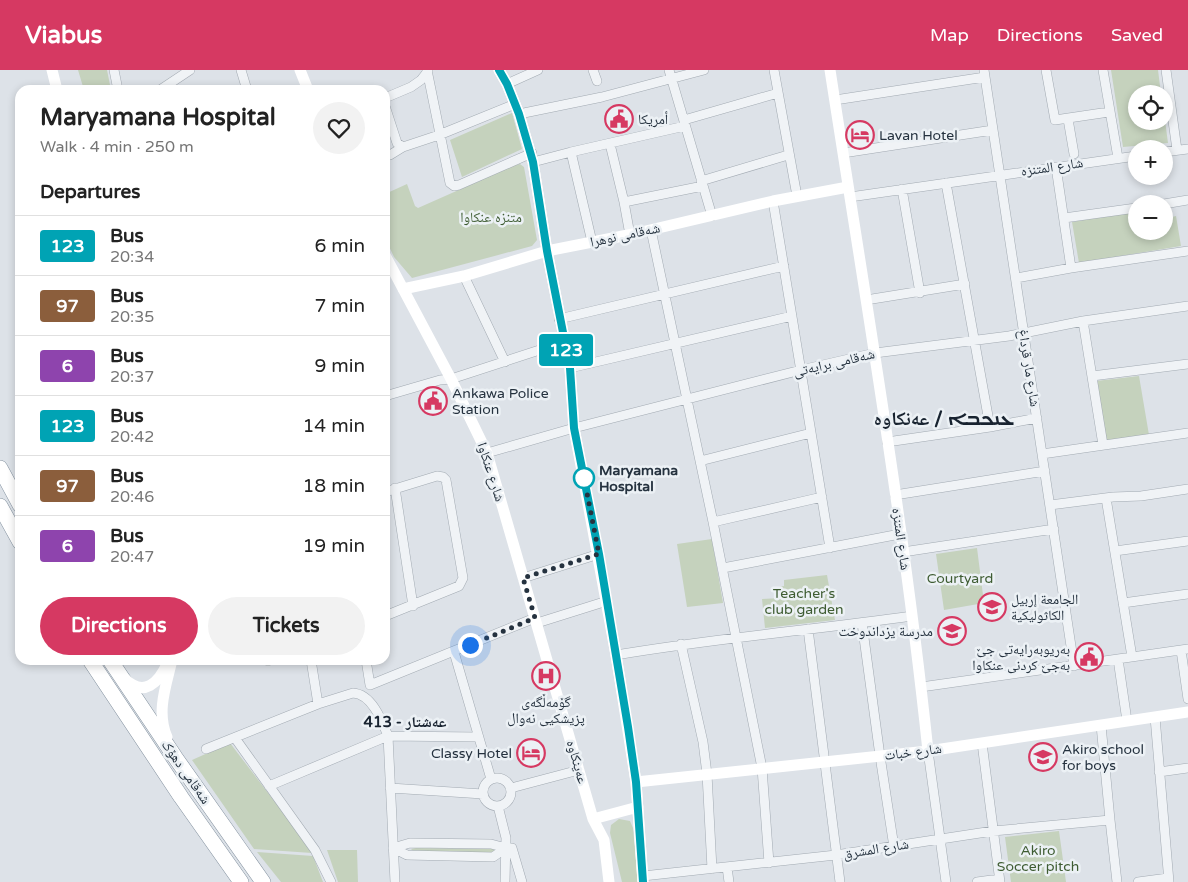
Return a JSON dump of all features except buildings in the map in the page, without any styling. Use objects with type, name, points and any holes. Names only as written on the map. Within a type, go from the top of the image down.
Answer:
[{"type":"highway","points":[[0,468],[15,496]]},
{"type":"highway","points":[[0,506],[15,533]]},
{"type":"highway","name":"شەقامی دهۆک","points":[[93,665],[181,797],[241,882]]},
{"type":"highway","name":"شەقامی دهۆک","points":[[114,665],[175,757],[263,882]]},
{"type":"street","points":[[52,70],[56,85]]},
{"type":"street","points":[[115,74],[121,70]]},
{"type":"street","points":[[241,70],[246,85]]},
{"type":"street","points":[[300,70],[306,85]]},
{"type":"street","points":[[428,70],[450,183],[454,186],[532,158],[610,144],[778,93]]},
{"type":"street","points":[[390,96],[411,87],[421,80],[428,70]]},
{"type":"street","points":[[499,70],[517,109],[532,158],[547,251],[570,368],[574,428],[599,554],[636,782],[643,879]]},
{"type":"street","points":[[507,84],[538,70]]},
{"type":"street","points":[[593,70],[596,81]]},
{"type":"street","points":[[390,155],[403,147],[517,109],[602,97],[670,74],[704,70]]},
{"type":"street","points":[[774,70],[797,196]]},
{"type":"street","name":"شارع المتنزه","points":[[830,70],[875,353],[912,616],[946,882]]},
{"type":"street","points":[[1046,70],[1053,118],[1057,121],[1109,112]]},
{"type":"street","points":[[1103,70],[1118,158]]},
{"type":"street","points":[[1166,70],[1178,150]]},
{"type":"street","points":[[167,85],[187,71]]},
{"type":"street","points":[[670,74],[712,216]]},
{"type":"street","points":[[835,100],[985,74]]},
{"type":"street","name":"شارع مار قرداغ","points":[[985,74],[1074,666]]},
{"type":"street","points":[[1068,119],[1074,154]]},
{"type":"street","points":[[390,130],[397,143],[403,147]]},
{"type":"street","points":[[843,154],[993,130]]},
{"type":"street","points":[[610,144],[630,235]]},
{"type":"street","points":[[1173,151],[1188,149]]},
{"type":"street","points":[[571,152],[592,242]]},
{"type":"street","points":[[624,202],[702,183],[788,155]]},
{"type":"street","name":"شارع المتنزه","points":[[849,192],[902,189],[1128,157]]},
{"type":"street","points":[[1056,167],[1071,268]]},
{"type":"street","points":[[946,183],[966,284],[990,427]]},
{"type":"street","points":[[902,189],[920,292]]},
{"type":"street","name":"شەقامی نوهرا","points":[[403,290],[464,276],[547,251],[630,235],[773,201],[797,196],[849,192]]},
{"type":"street","points":[[1173,202],[1188,200]]},
{"type":"street","points":[[773,201],[830,548]]},
{"type":"street","points":[[1064,218],[1128,209]]},
{"type":"street","points":[[651,230],[723,568],[762,768],[769,863]]},
{"type":"street","points":[[1016,278],[1188,251]]},
{"type":"street","name":"شارع عنكاوا","points":[[390,265],[451,379],[487,453],[536,620]]},
{"type":"street","points":[[560,319],[784,266]]},
{"type":"street","points":[[464,276],[505,362]]},
{"type":"street","points":[[866,300],[966,284]]},
{"type":"street","name":"شەقامی برایەتی","points":[[487,453],[574,428],[875,353],[975,341],[1082,321],[1188,306]]},
{"type":"street","points":[[570,368],[792,316]]},
{"type":"street","points":[[1082,321],[1103,445]]},
{"type":"street","points":[[390,395],[440,380],[451,379],[564,342]]},
{"type":"street","points":[[1092,376],[1188,364]]},
{"type":"street","points":[[887,442],[1037,418]]},
{"type":"street","points":[[700,461],[811,433]]},
{"type":"street","points":[[1042,454],[1188,433]]},
{"type":"street","points":[[895,495],[1045,471]]},
{"type":"street","points":[[390,490],[437,476],[443,477],[446,480],[463,578],[459,586],[390,614]]},
{"type":"street","points":[[395,488],[413,606]]},
{"type":"street","points":[[1050,505],[1141,496],[1188,489]]},
{"type":"street","points":[[713,522],[822,497]]},
{"type":"street","points":[[1106,498],[1132,657]]},
{"type":"street","points":[[903,552],[1054,529]]},
{"type":"street","points":[[723,568],[900,534]]},
{"type":"street","points":[[1115,551],[1188,541]]},
{"type":"street","points":[[523,578],[599,554]]},
{"type":"street","points":[[1123,603],[1188,594]]},
{"type":"street","points":[[367,665],[370,685],[536,620],[607,601]]},
{"type":"street","points":[[616,655],[681,644],[912,616]]},
{"type":"street","name":"عەینکاوە","points":[[536,620],[593,819],[604,840],[609,882]]},
{"type":"street","points":[[862,623],[894,847]]},
{"type":"street","points":[[808,629],[840,882]]},
{"type":"street","points":[[681,644],[703,742],[707,774],[712,869]]},
{"type":"street","points":[[921,687],[1184,650],[1188,699]]},
{"type":"street","points":[[454,652],[491,779]]},
{"type":"street","points":[[1118,660],[1127,721]]},
{"type":"street","points":[[114,665],[130,684],[146,687],[159,680],[167,665]]},
{"type":"street","points":[[169,665],[161,716],[163,730],[175,757]]},
{"type":"street","points":[[312,665],[318,704]]},
{"type":"street","points":[[206,749],[318,704],[347,695],[359,694],[370,703],[381,718],[388,736],[396,882]]},
{"type":"street","name":"شارع خبات","points":[[636,782],[928,751],[1188,712]]},
{"type":"street","points":[[1138,882],[1168,880],[1154,717]]},
{"type":"street","points":[[1101,725],[1117,882]]},
{"type":"street","points":[[269,786],[388,736],[478,738]]},
{"type":"street","points":[[235,738],[316,850],[331,882]]},
{"type":"street","points":[[977,882],[1000,881],[982,744]]},
{"type":"street","points":[[1159,772],[1188,768]]},
{"type":"street","points":[[511,788],[579,770]]},
{"type":"street","points":[[491,779],[503,779],[510,784],[511,788],[512,793],[506,804],[494,806],[486,802],[483,794],[484,786],[491,779]]},
{"type":"street","points":[[390,788],[483,794]]},
{"type":"street","points":[[498,806],[506,838],[505,882]]},
{"type":"street","points":[[593,819],[638,807]]},
{"type":"street","name":"شارع المشرق","points":[[643,879],[836,855],[993,831],[1110,820]]},
{"type":"street","points":[[394,848],[407,855],[493,857],[506,848],[512,848],[522,882]]},
{"type":"street","points":[[727,868],[729,882]]},
{"type":"green space","points":[[78,70],[107,70],[110,85],[82,85]]},
{"type":"green space","points":[[1111,70],[1158,70],[1160,85],[1128,85],[1128,130],[1166,130],[1168,140],[1128,140],[1128,147],[1123,147]]},
{"type":"green space","points":[[512,113],[522,149],[462,177],[450,140]]},
{"type":"green space","name":"متنزه عنكاوا","points":[[520,164],[524,167],[537,240],[532,246],[412,278],[394,257],[390,249],[390,192],[407,184],[415,206],[418,208]]},
{"type":"green space","points":[[1128,212],[1128,240],[1173,240],[1173,217],[1176,216],[1181,246],[1079,263],[1072,222]]},
{"type":"green space","points":[[1139,376],[1149,435],[1106,443],[1096,381]]},
{"type":"green space","points":[[712,539],[723,603],[687,607],[677,544]]},
{"type":"green space","name":"Courtyard","points":[[977,548],[984,603],[944,610],[936,554]]},
{"type":"green space","name":"Teacher's club garden","points":[[827,575],[835,620],[765,628],[762,599],[781,598],[779,587],[784,586],[784,580]]},
{"type":"green space","points":[[230,743],[312,853],[254,849],[192,760]]},
{"type":"green space","points":[[619,819],[630,821],[633,828],[638,882],[622,882],[610,833],[611,825]]},
{"type":"green space","name":"Akiro Soccer pitch","points":[[1059,831],[1066,882],[1011,882],[1005,837]]},
{"type":"green space","points":[[411,849],[496,850],[490,853],[413,851]]},
{"type":"green space","points":[[327,850],[357,850],[358,882],[338,882]]},
{"type":"green space","points":[[257,852],[313,856],[323,882],[281,882]]},
{"type":"bus line","name":"123","points":[[499,70],[519,114],[532,153],[547,251],[570,368],[574,428],[599,554],[628,727],[636,782],[643,882]]},
{"type":"place","name":"أمريكا","points":[[619,119]]},
{"type":"place","name":"Lavan Hotel","points":[[860,135]]},
{"type":"place","name":"Ankawa Police Station","points":[[433,401]]},
{"type":"place","name":"Maryamana Hospital","points":[[584,478]]},
{"type":"place","name":"الجامعة إربيل الكاثوليكية","points":[[992,607]]},
{"type":"place","name":"مدرسة يزداندوخت","points":[[952,631]]},
{"type":"place","name":"بەریوبەرایەتی جێ بەجێ کردنی عنکاوا","points":[[1089,657]]},
{"type":"place","name":"گۆمەڵگەی پزیشکیی نەوال","points":[[546,676]]},
{"type":"place","name":"Classy Hotel","points":[[531,753]]},
{"type":"place","name":"Akiro school for boys","points":[[1043,757]]},
{"type":"district","name":"ܥܢܟܒܐ / عەنکاوە","points":[[944,419]]},
{"type":"district","name":"عه‌شتار - 413","points":[[405,722]]},
{"type":"route","points":[[470,645],[535,618],[523,578],[599,554],[584,478]]}]
